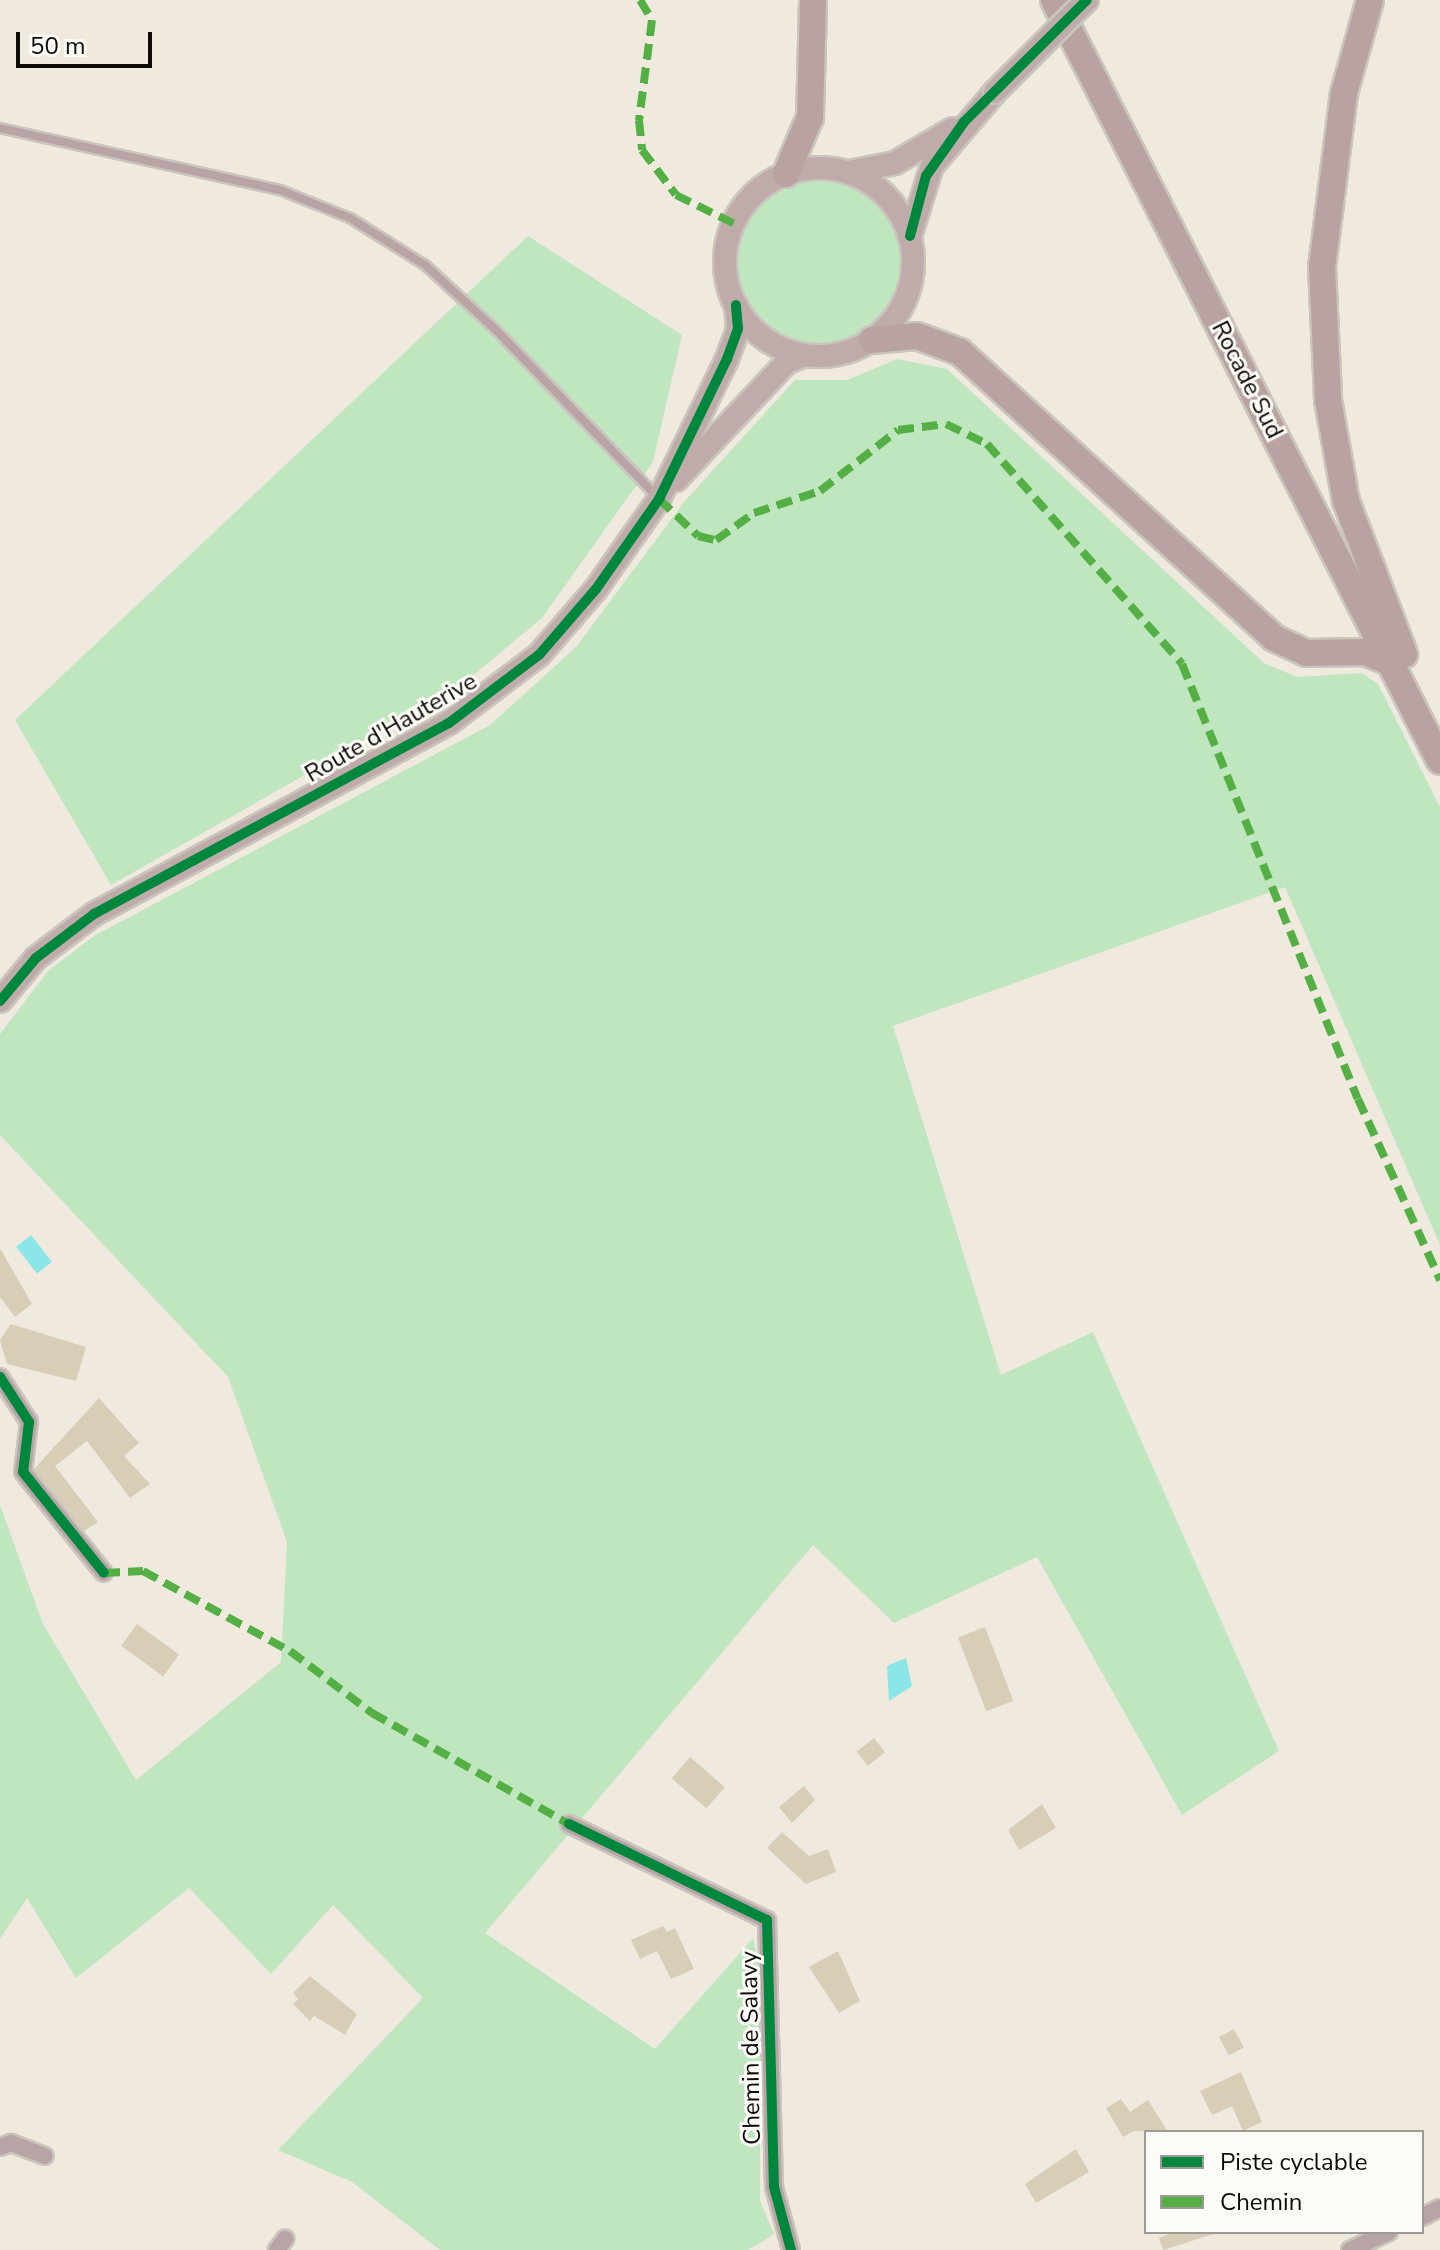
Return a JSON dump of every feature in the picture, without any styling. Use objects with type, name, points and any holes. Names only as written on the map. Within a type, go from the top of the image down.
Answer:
[{"type":"main road","points":[[786,174],[810,117],[813,0]]},
{"type":"main road","name":"Rocade Sud","points":[[1054,0],[1440,761]]},
{"type":"main road","points":[[1370,0],[1344,93],[1322,266],[1328,400],[1346,501],[1373,582],[1440,734]]},
{"type":"main road","points":[[872,340],[917,336],[960,352],[1274,638],[1306,653],[1365,652],[1390,662]]},
{"type":"street","name":"Route d'Hauterive","points":[[736,305],[753,329],[805,355],[828,356],[872,340],[904,305],[913,271],[910,236],[926,176],[964,122],[1087,0]]},
{"type":"street","name":"Route d'Hauterive","points":[[659,499],[727,359],[738,329],[736,305],[725,265],[733,223],[764,185],[786,174],[806,168],[849,172],[895,163],[964,122]]},
{"type":"street","name":"Route d'Hauterive","points":[[849,172],[876,186],[910,236]]},
{"type":"street","name":"Route d'Hauterive","points":[[0,1001],[36,958],[94,914],[434,732],[505,684],[561,633],[659,499],[778,370],[805,355]]},
{"type":"street","points":[[0,1377],[29,1422],[23,1472],[104,1573]]},
{"type":"street","name":"Chemin de Salavy","points":[[569,1824],[767,1920],[774,2187],[791,2250]]},
{"type":"street","points":[[0,2147],[11,2143],[45,2156]]},
{"type":"street","points":[[1350,2250],[1385,2234]]},
{"type":"lane","points":[[0,128],[280,190],[350,218],[425,265],[496,330],[659,499]]},
{"type":"green space","points":[[819,181],[850,187],[877,204],[894,231],[900,262],[894,293],[877,320],[850,337],[819,343],[788,337],[761,320],[744,293],[738,262],[744,231],[761,204],[788,187]]},
{"type":"green space","points":[[528,236],[682,335],[653,462],[542,618],[458,688],[111,885],[15,720]]},
{"type":"green space","points":[[897,359],[947,369],[1264,663],[1297,677],[1362,673],[1378,684],[1440,807],[1440,1245],[1285,887],[893,1026],[1001,1375],[1093,1332],[1279,1751],[1182,1815],[1037,1557],[894,1623],[813,1545],[485,1933],[655,2049],[753,1938],[760,1971],[760,2201],[774,2234],[748,2250],[440,2250],[352,2182],[278,2150],[423,1998],[333,1905],[271,1974],[189,1888],[76,1978],[27,1898],[0,1939],[0,1505],[43,1624],[136,1780],[281,1662],[287,1542],[228,1377],[0,1135],[0,1034],[48,971],[94,936],[490,725],[576,647],[684,502],[795,380],[847,380]]},
{"type":"water","points":[[31,1235],[52,1262],[37,1273],[16,1247]]},
{"type":"water","points":[[906,1658],[912,1686],[889,1701],[887,1666]]},
{"type":"building","points":[[0,1248],[32,1304],[15,1317],[0,1297]]},
{"type":"building","points":[[11,1324],[86,1347],[76,1381],[7,1364],[0,1340]]},
{"type":"building","points":[[99,1398],[139,1443],[124,1456],[150,1484],[130,1498],[87,1441],[55,1466],[98,1522],[84,1531],[34,1469]]},
{"type":"building","points":[[137,1624],[179,1655],[163,1676],[121,1646]]},
{"type":"building","points":[[985,1627],[1013,1701],[986,1711],[958,1637]]},
{"type":"building","points":[[874,1738],[885,1752],[868,1766],[857,1752]]},
{"type":"building","points":[[690,1757],[725,1787],[706,1808],[672,1778]]},
{"type":"building","points":[[804,1786],[815,1800],[792,1823],[779,1807]]},
{"type":"building","points":[[1042,1804],[1056,1828],[1019,1850],[1008,1830]]},
{"type":"building","points":[[782,1832],[809,1856],[828,1849],[836,1872],[806,1884],[767,1848]]},
{"type":"building","points":[[663,1926],[667,1932],[675,1928],[694,1969],[671,1979],[657,1951],[640,1959],[631,1940]]},
{"type":"building","points":[[838,1951],[860,2001],[839,2013],[809,1967]]},
{"type":"building","points":[[310,1976],[357,2014],[345,2035],[314,2016],[310,2021],[293,2004],[298,1999],[293,1993]]},
{"type":"building","points":[[1234,2029],[1244,2048],[1229,2056],[1219,2037]]},
{"type":"building","points":[[1241,2072],[1262,2122],[1243,2130],[1232,2106],[1212,2115],[1200,2091]]},
{"type":"building","points":[[1121,2099],[1130,2112],[1148,2100],[1167,2130],[1134,2131],[1123,2137],[1106,2108]]},
{"type":"building","points":[[1076,2149],[1089,2172],[1036,2203],[1025,2184]]},
{"type":"building","points":[[1168,2234],[1214,2234],[1163,2250],[1159,2238]]},
{"type":"marked path","points":[[640,0],[652,20],[639,120],[642,150],[676,195],[733,223]]},
{"type":"marked path","points":[[659,499],[698,536],[716,540],[754,513],[820,491],[898,430],[946,424],[987,444],[1182,664],[1358,1099],[1440,1280]]},
{"type":"marked path","points":[[104,1573],[143,1571],[290,1651],[372,1713],[569,1824]]},
{"type":"cycle path","points":[[910,236],[926,176],[964,122],[1087,0]]},
{"type":"cycle path","points":[[0,1001],[36,958],[94,914],[449,723],[539,655],[596,589],[659,499],[727,359],[738,329],[736,305]]},
{"type":"cycle path","points":[[0,1377],[29,1422],[23,1472],[104,1573]]},
{"type":"cycle path","points":[[569,1824],[767,1920],[774,2187],[791,2250]]}]
